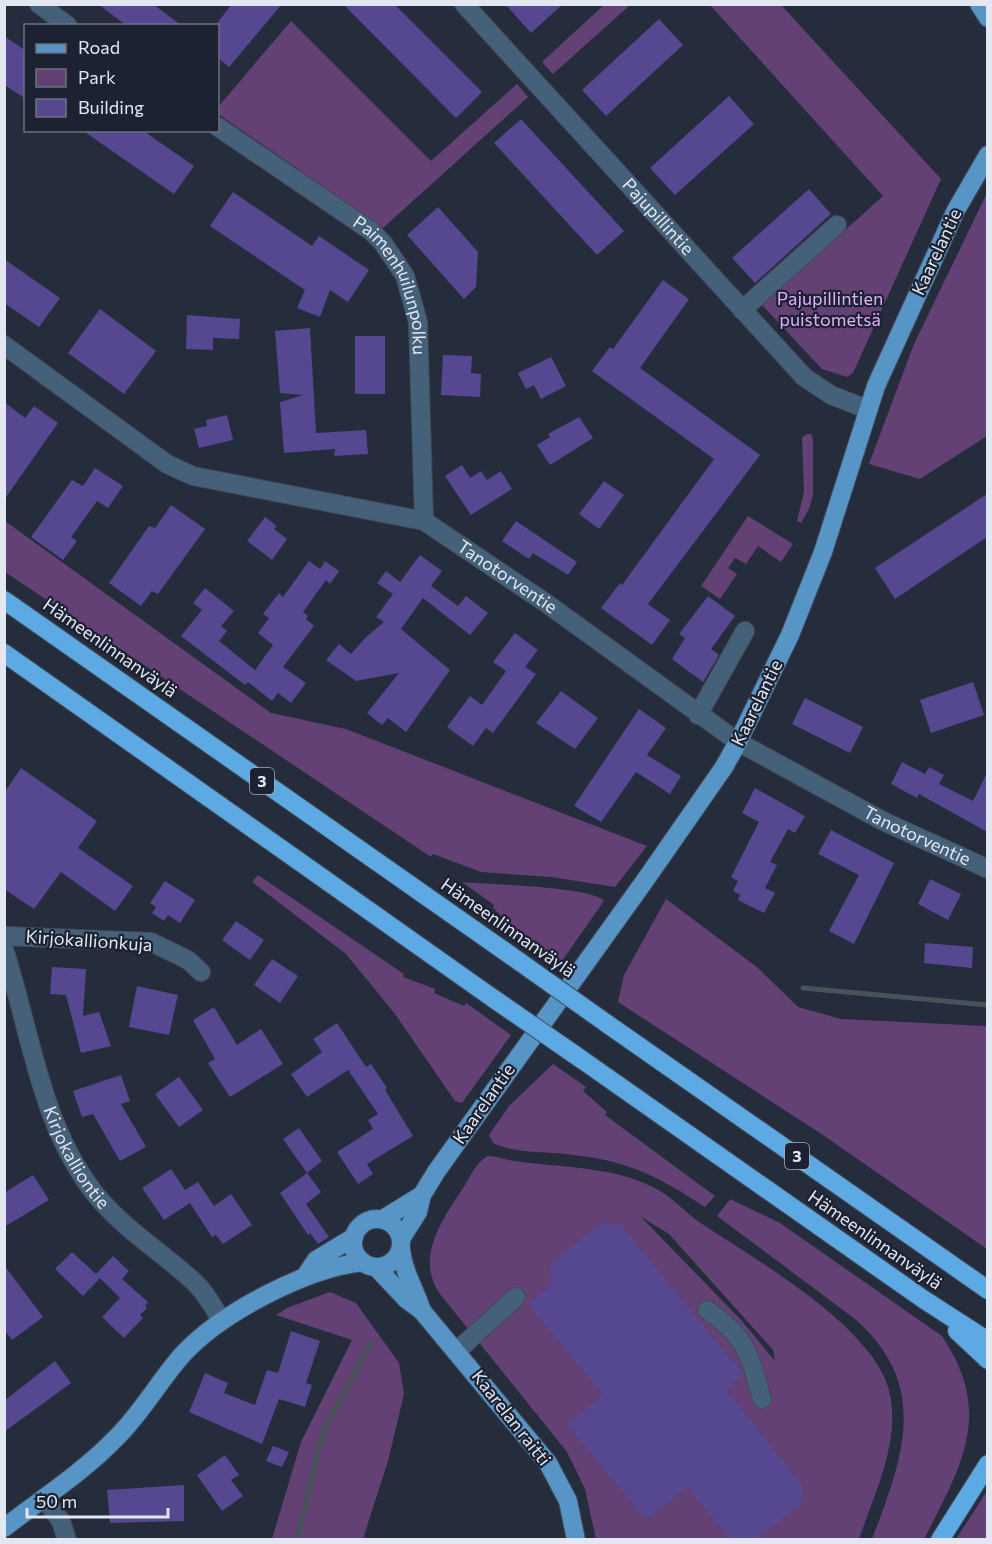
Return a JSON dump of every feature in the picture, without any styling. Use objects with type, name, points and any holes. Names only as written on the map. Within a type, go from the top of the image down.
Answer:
[{"type":"highway","name":"Hämeenlinnanväylä","points":[[4,600],[987,1290]]},
{"type":"highway","name":"Hämeenlinnanväylä","points":[[4,653],[494,999],[923,1299],[987,1341]]},
{"type":"highway","points":[[923,1299],[987,1360]]},
{"type":"highway","points":[[940,1539],[987,1464]]},
{"type":"main road","points":[[979,4],[987,18]]},
{"type":"main road","name":"Kaarelantie","points":[[401,1244],[418,1212],[422,1195],[471,1121],[724,767],[738,742],[790,635],[823,552],[867,409],[956,210],[987,155]]},
{"type":"main road","name":"Kaarelantie","points":[[383,1219],[422,1195]]},
{"type":"main road","points":[[4,1528],[115,1439],[181,1357],[222,1321],[306,1275],[369,1264],[389,1263],[401,1244],[395,1226],[383,1219],[365,1222],[354,1237],[316,1260],[306,1275]]},
{"type":"main road","points":[[354,1237],[354,1251],[369,1264]]},
{"type":"main road","name":"Kaarelan raitti","points":[[401,1244],[402,1264],[415,1289],[422,1311]]},
{"type":"main road","name":"Kaarelan raitti","points":[[369,1264],[422,1311],[556,1475],[568,1501],[576,1539]]},
{"type":"street","points":[[39,4],[65,24]]},
{"type":"street","name":"Pajupillintie","points":[[464,4],[804,376],[831,395],[867,409]]},
{"type":"street","name":"Paimenhuilunpolku","points":[[219,128],[371,231],[383,243],[405,276],[413,298],[420,348],[424,521]]},
{"type":"street","points":[[742,310],[837,225]]},
{"type":"street","name":"Tanotorventie","points":[[4,345],[163,461],[193,476],[424,521],[546,603],[738,742],[883,820],[987,869]]},
{"type":"street","points":[[698,715],[745,631]]},
{"type":"street","name":"Kirjokallionkuja","points":[[4,936],[152,942],[188,960],[201,972]]},
{"type":"street","name":"Kirjokalliontie","points":[[4,949],[40,1081],[62,1141],[75,1167],[99,1198],[133,1234],[192,1280],[222,1321]]},
{"type":"street","points":[[457,1351],[516,1297]]},
{"type":"street","points":[[707,1310],[719,1318],[747,1348],[754,1365],[762,1400]]},
{"type":"street","points":[[44,1498],[60,1521],[67,1539]]},
{"type":"green space","points":[[605,4],[630,5],[553,74],[542,62]]},
{"type":"green space","name":"Pajupillintien puistometsä","points":[[710,5],[781,5],[941,179],[853,373],[847,377],[822,369],[762,305],[883,196]]},
{"type":"green space","points":[[291,21],[431,161],[517,84],[528,97],[383,228],[219,115],[219,106]]},
{"type":"green space","points":[[987,193],[987,436],[920,479],[869,464],[914,344]]},
{"type":"green space","points":[[811,434],[813,439],[813,495],[809,509],[801,523],[797,521],[804,492],[802,437]]},
{"type":"green space","points":[[748,516],[793,544],[781,562],[758,546],[746,564],[735,558],[728,568],[737,574],[720,599],[701,586]]},
{"type":"green space","points":[[5,521],[271,713],[346,729],[647,846],[615,887],[551,877],[481,872],[433,854],[431,857],[5,572]]},
{"type":"green space","points":[[258,875],[404,974],[403,977],[435,989],[434,993],[464,1006],[466,1003],[511,1035],[462,1103],[455,1101],[395,1014],[346,954],[252,882]]},
{"type":"green space","points":[[462,882],[560,889],[596,896],[604,901],[559,965],[515,933],[516,930],[493,908],[494,905]]},
{"type":"green space","points":[[666,899],[758,968],[798,1007],[841,1019],[987,1026],[987,1249],[823,1135],[618,1002],[624,975]]},
{"type":"green space","points":[[553,1064],[586,1087],[583,1091],[607,1112],[605,1115],[715,1196],[705,1207],[655,1177],[623,1165],[587,1157],[520,1151],[493,1143],[489,1135],[509,1106]]},
{"type":"green space","points":[[488,1156],[608,1172],[644,1183],[665,1194],[699,1222],[782,1276],[841,1322],[865,1347],[882,1373],[891,1399],[891,1435],[888,1453],[859,1539],[596,1539],[585,1489],[567,1452],[440,1294],[433,1280],[430,1266],[431,1252],[441,1224],[475,1169]],"holes":[[[641,1217],[669,1234],[773,1350],[775,1361],[742,1321]]]},
{"type":"green space","points":[[730,1199],[780,1223],[942,1336],[957,1363],[966,1388],[969,1413],[967,1436],[951,1485],[924,1539],[872,1539],[893,1480],[904,1424],[902,1397],[894,1370],[879,1344],[855,1319],[717,1216]]},
{"type":"green space","points":[[330,1292],[356,1303],[399,1363],[404,1394],[388,1461],[363,1539],[272,1539],[301,1442],[352,1340],[276,1315],[287,1308]]},
{"type":"green space","points":[[987,1491],[987,1539],[956,1539]]},
{"type":"building","points":[[98,4],[153,4],[179,24],[124,24]]},
{"type":"building","points":[[232,4],[282,4],[229,67],[219,59],[218,22]]},
{"type":"building","points":[[343,4],[394,4],[482,92],[456,118]]},
{"type":"building","points":[[505,4],[563,4],[531,33]]},
{"type":"building","points":[[659,19],[683,45],[606,116],[582,90]]},
{"type":"building","points":[[4,36],[24,50],[24,98],[4,85]]},
{"type":"building","points":[[729,96],[754,124],[675,195],[650,168]]},
{"type":"building","points":[[521,119],[624,231],[597,255],[494,143]]},
{"type":"building","points":[[85,132],[145,132],[194,166],[174,194]]},
{"type":"building","points":[[809,189],[831,214],[755,283],[732,258]]},
{"type":"building","points":[[233,192],[312,246],[319,236],[369,270],[348,302],[330,290],[320,317],[297,308],[305,290],[210,226]]},
{"type":"building","points":[[438,207],[478,252],[476,287],[464,299],[407,235]]},
{"type":"building","points":[[4,259],[60,298],[39,327],[4,303]]},
{"type":"building","points":[[663,280],[689,299],[640,368],[760,455],[648,604],[670,620],[652,645],[601,608],[620,583],[622,585],[714,459],[592,371],[610,347],[613,349]]},
{"type":"building","points":[[100,309],[156,351],[124,394],[68,353]]},
{"type":"building","points":[[187,315],[240,319],[239,339],[213,338],[213,350],[186,349]]},
{"type":"building","points":[[310,328],[316,433],[366,430],[368,454],[334,456],[335,449],[284,453],[280,402],[303,395],[280,393],[275,331]]},
{"type":"building","points":[[355,336],[385,336],[385,394],[355,394]]},
{"type":"building","points":[[443,355],[472,356],[471,373],[481,374],[480,397],[441,395]]},
{"type":"building","points":[[551,357],[566,386],[541,399],[534,385],[526,389],[518,373]]},
{"type":"building","points":[[4,402],[25,418],[34,406],[58,423],[4,500]]},
{"type":"building","points":[[227,415],[233,440],[199,448],[194,429],[207,426],[206,420]]},
{"type":"building","points":[[579,417],[593,438],[550,465],[537,445],[550,437],[548,434]]},
{"type":"building","points":[[462,465],[470,478],[481,471],[487,480],[501,471],[512,489],[471,515],[445,476]]},
{"type":"building","points":[[95,468],[123,486],[108,508],[97,501],[71,537],[77,541],[63,560],[31,537],[72,480],[83,486]]},
{"type":"building","points":[[604,481],[624,495],[599,529],[579,514]]},
{"type":"building","points":[[987,494],[987,537],[895,599],[875,568]]},
{"type":"building","points":[[171,505],[205,529],[158,594],[152,591],[141,606],[109,583],[149,526],[155,528]]},
{"type":"building","points":[[265,517],[277,526],[274,529],[287,539],[272,560],[247,541]]},
{"type":"building","points":[[516,521],[577,562],[568,575],[533,553],[529,559],[502,541]]},
{"type":"building","points":[[420,555],[442,571],[431,586],[458,606],[466,596],[488,613],[470,635],[423,598],[401,629],[450,670],[406,732],[388,718],[382,725],[367,713],[399,673],[356,681],[326,660],[339,644],[351,654],[384,622],[376,617],[393,594],[377,583],[386,571],[400,582]]},
{"type":"building","points":[[309,561],[320,569],[325,561],[339,571],[330,584],[326,580],[303,612],[308,616],[306,619],[314,626],[283,667],[306,683],[291,703],[278,693],[272,701],[248,682],[245,685],[181,636],[202,610],[193,603],[205,588],[234,611],[221,626],[227,631],[219,641],[255,670],[273,645],[258,633],[269,618],[263,614],[279,593],[283,597]]},
{"type":"building","points":[[708,596],[735,616],[711,649],[719,655],[703,682],[672,659],[685,638],[679,634]]},
{"type":"building","points":[[515,633],[538,650],[525,667],[536,674],[493,733],[486,728],[473,746],[447,727],[470,696],[482,705],[506,671],[493,662]]},
{"type":"building","points":[[973,682],[984,715],[931,733],[920,700]]},
{"type":"building","points":[[561,691],[598,718],[575,749],[536,723]]},
{"type":"building","points":[[805,698],[863,727],[850,753],[792,724]]},
{"type":"building","points":[[639,709],[666,728],[647,755],[681,776],[670,794],[636,772],[601,822],[574,806]]},
{"type":"building","points":[[902,762],[925,774],[929,767],[944,775],[939,784],[973,801],[987,773],[987,832],[919,794],[917,798],[891,784]]},
{"type":"building","points":[[21,768],[97,821],[78,848],[133,886],[115,911],[61,872],[34,909],[4,889],[4,793]]},
{"type":"building","points":[[755,788],[805,816],[795,833],[788,829],[770,862],[777,865],[765,888],[775,893],[764,913],[738,900],[740,895],[733,891],[738,881],[731,877],[759,822],[742,813]]},
{"type":"building","points":[[831,830],[894,863],[854,944],[829,931],[859,875],[818,854]]},
{"type":"building","points":[[930,879],[961,894],[948,920],[918,904]]},
{"type":"building","points":[[165,881],[195,900],[180,923],[168,915],[164,921],[152,913],[156,907],[150,903]]},
{"type":"building","points":[[236,921],[264,940],[250,960],[222,940]]},
{"type":"building","points":[[925,943],[973,947],[972,968],[924,963]]},
{"type":"building","points":[[272,959],[298,976],[280,1003],[254,985]]},
{"type":"building","points":[[52,967],[86,969],[83,1016],[99,1012],[111,1046],[81,1053],[66,995],[50,994]]},
{"type":"building","points":[[137,986],[178,995],[169,1035],[129,1027]]},
{"type":"building","points":[[214,1007],[237,1045],[261,1029],[283,1064],[230,1097],[208,1063],[215,1059],[193,1020]]},
{"type":"building","points":[[337,1023],[366,1067],[371,1064],[413,1136],[367,1164],[373,1174],[358,1184],[337,1152],[373,1129],[368,1120],[378,1114],[348,1070],[307,1097],[291,1074],[322,1052],[313,1039]]},
{"type":"building","points":[[121,1075],[130,1101],[121,1104],[146,1147],[120,1161],[93,1114],[82,1117],[73,1091]]},
{"type":"building","points":[[179,1077],[203,1110],[179,1127],[155,1094]]},
{"type":"building","points":[[299,1128],[322,1161],[307,1173],[283,1139]]},
{"type":"building","points":[[171,1169],[185,1190],[198,1182],[214,1206],[231,1194],[252,1225],[223,1244],[216,1235],[212,1237],[190,1203],[164,1220],[142,1188]]},
{"type":"building","points":[[307,1173],[321,1192],[306,1204],[329,1237],[318,1244],[310,1233],[308,1235],[280,1193]]},
{"type":"building","points":[[33,1175],[49,1200],[4,1227],[4,1193]]},
{"type":"building","points":[[601,1223],[621,1225],[743,1374],[726,1390],[802,1485],[802,1503],[757,1539],[730,1539],[687,1487],[646,1520],[567,1424],[603,1395],[528,1304],[550,1286],[551,1263]]},
{"type":"building","points":[[72,1252],[96,1274],[113,1256],[129,1271],[122,1279],[148,1302],[145,1306],[147,1308],[140,1315],[143,1318],[124,1338],[102,1317],[120,1298],[100,1278],[83,1296],[55,1269]]},
{"type":"building","points":[[4,1265],[43,1317],[12,1340],[4,1330]]},
{"type":"building","points":[[291,1331],[320,1341],[306,1383],[312,1385],[305,1407],[279,1399],[262,1444],[189,1412],[205,1373],[228,1383],[224,1393],[255,1405],[267,1370],[278,1373]]},
{"type":"building","points":[[55,1361],[71,1383],[4,1432],[4,1401]]},
{"type":"building","points":[[273,1446],[289,1452],[282,1467],[266,1461]]},
{"type":"building","points":[[225,1455],[239,1475],[231,1480],[243,1496],[222,1511],[197,1475]]},
{"type":"building","points":[[184,1485],[184,1521],[110,1523],[107,1490]]},
{"type":"waterway","points":[[803,988],[988,1005]]},
{"type":"waterway","points":[[297,1540],[323,1432],[371,1343]]}]
